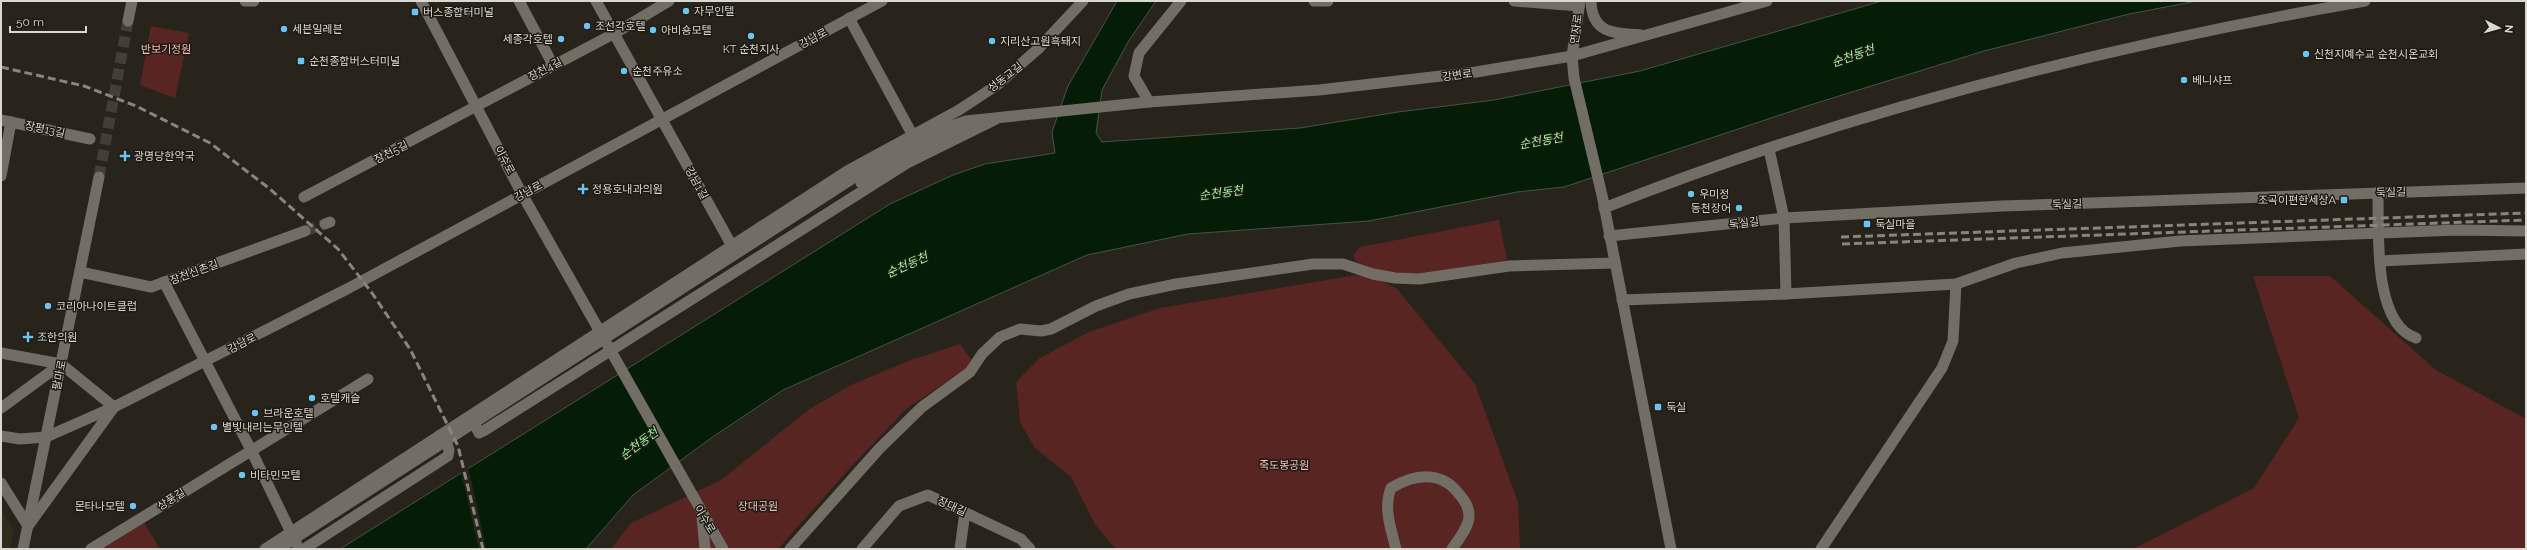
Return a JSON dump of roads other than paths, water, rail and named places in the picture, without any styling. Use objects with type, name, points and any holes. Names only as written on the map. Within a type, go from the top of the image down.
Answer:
[{"type":"street","points":[[128,21],[132,1]]},
{"type":"street","points":[[245,1],[254,1]]},
{"type":"street","name":"이수로","points":[[421,1],[522,194],[602,332],[688,489],[723,549]]},
{"type":"street","points":[[519,1],[553,65]]},
{"type":"street","points":[[596,1],[662,120]]},
{"type":"street","name":"강남로","points":[[1,436],[20,439],[46,437],[114,407],[347,289],[882,1]]},
{"type":"street","name":"성동교길","points":[[912,134],[959,110],[1017,70],[1083,1]]},
{"type":"street","points":[[1144,102],[1134,76],[1139,52],[1181,1]]},
{"type":"street","points":[[1314,1],[1328,1]]},
{"type":"street","points":[[1514,1],[1579,3]]},
{"type":"street","points":[[1591,1],[1594,20],[1602,28],[1614,33],[1650,35]]},
{"type":"street","name":"강변로","points":[[996,119],[1144,102],[1327,89],[1476,72],[1572,56],[1767,1]]},
{"type":"street","points":[[1604,208],[1666,184],[1858,120],[2026,73],[2185,35],[2365,1]]},
{"type":"street","name":"장천4길","points":[[477,106],[614,34],[667,2]]},
{"type":"street","name":"연자로","points":[[1579,3],[1572,56],[1574,78],[1602,195],[1671,549]]},
{"type":"street","points":[[849,18],[912,134]]},
{"type":"street","name":"장천5길","points":[[304,197],[477,106]]},
{"type":"street","points":[[287,549],[772,234],[889,155],[945,128],[966,121],[996,119]]},
{"type":"street","points":[[278,549],[772,234],[906,155],[959,131],[996,119]]},
{"type":"street","points":[[473,414],[472,419],[479,433],[611,348],[907,163],[996,119]]},
{"type":"street","name":"강남1길","points":[[662,120],[732,246]]},
{"type":"street","points":[[1,176],[6,121]]},
{"type":"street","name":"장평13길","points":[[6,121],[90,139]]},
{"type":"street","points":[[889,155],[912,134]]},
{"type":"street","points":[[265,549],[602,332],[847,171],[912,134]]},
{"type":"street","points":[[1769,149],[1784,218],[1786,294]]},
{"type":"street","name":"팔마로","points":[[23,549],[99,177]]},
{"type":"street","name":"둑실길","points":[[1609,236],[1784,218],[2002,206],[2526,188]]},
{"type":"street","points":[[2378,192],[2379,257],[2383,285],[2393,317],[2401,331],[2416,338]]},
{"type":"street","points":[[1622,300],[1786,294],[1956,284],[2016,263],[2062,252],[2160,243],[2457,230],[2526,230]]},
{"type":"street","name":"장천신촌길","points":[[80,272],[151,287],[305,231]]},
{"type":"street","points":[[2379,257],[2526,254]]},
{"type":"street","points":[[790,549],[890,438],[922,407],[970,372],[982,354],[1000,337],[1020,329],[1041,331],[1051,328],[1096,306],[1129,294],[1176,284],[1313,264],[1343,264],[1373,274],[1395,278],[1419,279],[1509,266],[1615,263]]},
{"type":"street","points":[[164,282],[251,450],[299,549]]},
{"type":"street","points":[[1821,549],[1934,383],[1945,362],[1953,341],[1956,284]]},
{"type":"street","points":[[1,353],[61,364],[114,407],[28,526],[1,483]]},
{"type":"street","points":[[1,408],[61,364]]},
{"type":"street","name":"상풍길","points":[[90,549],[368,379]]},
{"type":"street","points":[[304,549],[448,456],[449,450],[445,438],[440,435]]},
{"type":"street","points":[[1396,549],[1387,512],[1387,496],[1390,488],[1419,476],[1439,477],[1456,490],[1467,504],[1469,518],[1452,549]]},
{"type":"street","name":"장대길","points":[[862,549],[899,506],[928,494],[1021,539],[1030,549]]},
{"type":"street","points":[[702,512],[705,549]]},
{"type":"street","points":[[960,549],[965,512]]},
{"type":"water","name":"순천동천","points":[[1117,1],[1156,1],[1128,42],[1102,90],[1096,133],[1102,142],[1300,128],[1398,112],[1494,100],[1640,71],[1882,1],[2197,1],[2129,14],[1984,51],[1810,105],[1564,187],[1517,192],[1369,221],[1188,234],[1087,255],[783,390],[714,436],[633,495],[586,549],[340,549],[890,204],[953,175],[985,164],[1055,153],[1052,132],[1068,86]]},
{"type":"tunnel","points":[[99,177],[128,21]]},
{"type":"tunnel","points":[[305,231],[325,224]]},
{"type":"railway","points":[[1,67],[84,86],[136,106],[210,143],[270,189],[338,249],[372,293],[410,349],[458,446],[483,549]]},
{"type":"railway","points":[[1841,237],[2526,213]]},
{"type":"railway","points":[[1842,244],[2526,220]]},
{"type":"place","name":"자무인텔","points":[[686,11]]},
{"type":"place","name":"버스종합터미널","points":[[415,12]]},
{"type":"place","name":"조선각호텔","points":[[587,26]]},
{"type":"place","name":"세븐일레븐","points":[[284,29]]},
{"type":"place","name":"아비숑모텔","points":[[653,30]]},
{"type":"place","name":"KT 순천지사","points":[[751,36]]},
{"type":"place","name":"세종각호텔","points":[[561,39]]},
{"type":"place","name":"지리산고원흑돼지","points":[[992,41]]},
{"type":"place","name":"신천지예수교 순천시온교회","points":[[2306,54]]},
{"type":"place","name":"순천종합버스터미널","points":[[301,61]]},
{"type":"place","name":"순천주유소","points":[[624,71]]},
{"type":"place","name":"베니샤프","points":[[2184,80]]},
{"type":"place","name":"광명당한약국","points":[[125,156]]},
{"type":"place","name":"정용호내과의원","points":[[583,189]]},
{"type":"place","name":"우미정","points":[[1691,194]]},
{"type":"place","name":"조곡이편한세상A","points":[[2344,200]]},
{"type":"place","name":"동천장어","points":[[1739,208]]},
{"type":"place","name":"둑실마을","points":[[1867,224]]},
{"type":"place","name":"코리아나이트클럽","points":[[48,306]]},
{"type":"place","name":"조한의원","points":[[28,337]]},
{"type":"place","name":"호텔캐슬","points":[[312,398]]},
{"type":"place","name":"둑실","points":[[1658,407]]},
{"type":"place","name":"브라운호텔","points":[[255,413]]},
{"type":"place","name":"별빛내리는무인텔","points":[[214,427]]},
{"type":"place","name":"비타민모텔","points":[[242,475]]},
{"type":"place","name":"몬타나모텔","points":[[133,506]]},
{"type":"park label","name":"반보기정원","points":[[166,49]]},
{"type":"park label","name":"죽도봉공원","points":[[1284,465]]},
{"type":"park label","name":"장대공원","points":[[758,506]]}]
